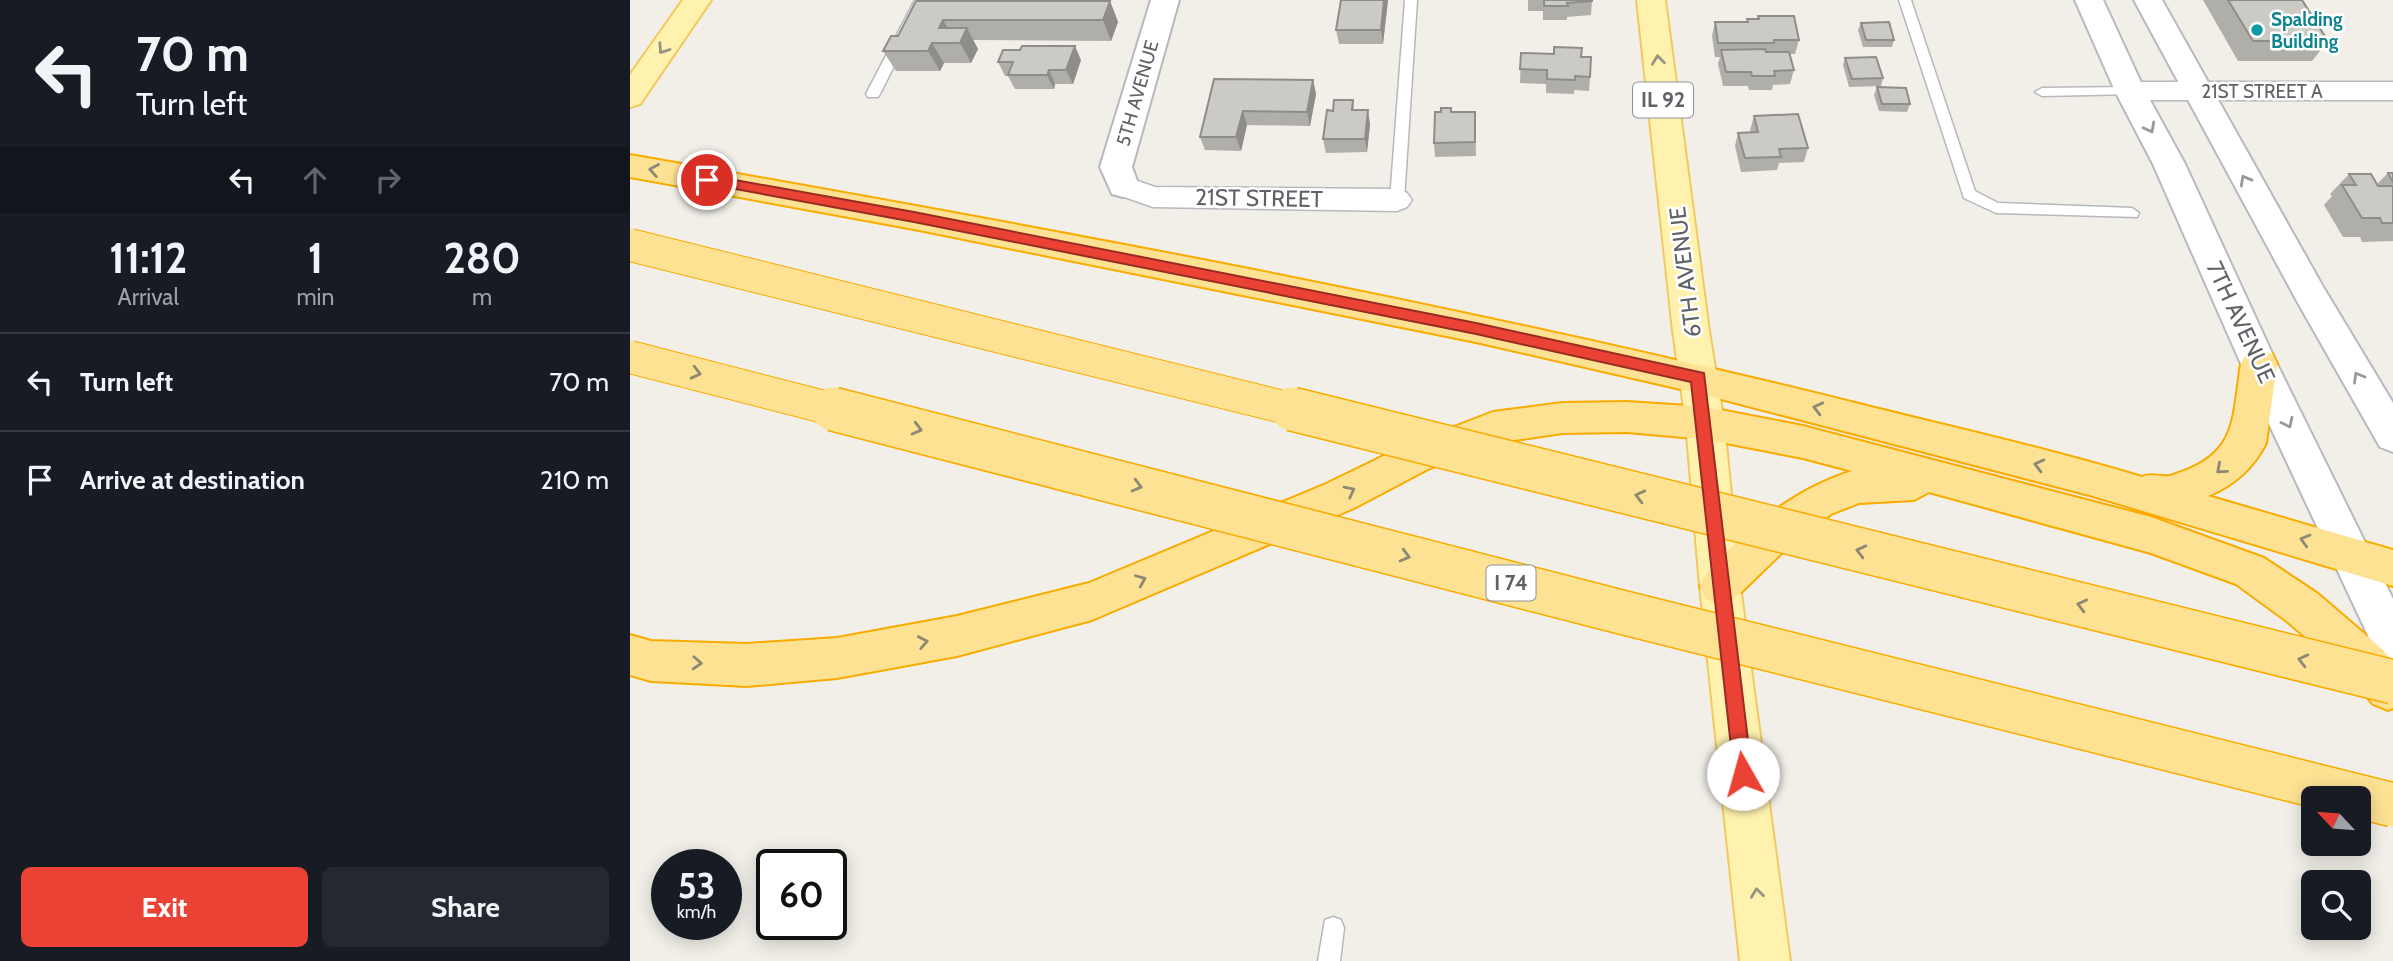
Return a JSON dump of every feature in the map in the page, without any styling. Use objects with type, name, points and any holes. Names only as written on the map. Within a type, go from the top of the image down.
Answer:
[{"type":"highway","points":[[630,166],[914,217],[1476,328],[1698,378],[2093,479],[2393,568]]},
{"type":"highway","points":[[630,245],[2393,682]]},
{"type":"highway","name":"I 74","points":[[630,357],[2393,806]]},
{"type":"highway","points":[[2093,479],[2171,494],[2219,474],[2247,443],[2259,364]]},
{"type":"highway","points":[[630,654],[651,661],[747,665],[838,658],[957,636],[1092,601],[1340,496],[1415,458],[1493,428],[1562,418],[1628,417],[1705,423],[1803,442],[2151,535],[2250,571],[2303,608],[2367,663],[2393,695]]},
{"type":"highway","points":[[1720,586],[1806,506],[1861,485],[1947,481]]},
{"type":"main road","points":[[630,97],[696,0]]},
{"type":"main road","name":"5TH AVENUE","points":[[1124,186],[1116,167],[1165,0]]},
{"type":"main road","name":"6TH AVENUE","points":[[1651,0],[1705,423],[1720,586],[1766,961]]},
{"type":"main road","name":"7TH AVENUE","points":[[2089,0],[2130,91],[2169,164],[2259,364],[2393,643]]},
{"type":"main road","points":[[2148,0],[2310,294],[2393,436]]},
{"type":"street","name":"21ST STREET A","points":[[2130,91],[2393,91]]},
{"type":"street","name":"21ST STREET","points":[[1124,186],[1153,197],[1397,200]]},
{"type":"lane","points":[[873,94],[921,0]]},
{"type":"lane","points":[[1397,200],[1411,0]]},
{"type":"lane","points":[[1905,0],[1969,194],[1996,208],[2132,213]]},
{"type":"lane","points":[[2042,92],[2130,91]]},
{"type":"lane","points":[[1329,961],[1333,928]]},
{"type":"building","points":[[1341,0],[1384,0],[1381,30],[1336,30]]},
{"type":"building","points":[[1544,0],[1592,1],[1567,3],[1568,6],[1544,6]]},
{"type":"building","points":[[2228,0],[2302,0],[2328,41],[2253,41]]},
{"type":"building","points":[[916,1],[1110,1],[1103,20],[943,20],[939,28],[967,28],[960,43],[932,43],[928,51],[883,51],[891,36],[898,36]]},
{"type":"building","points":[[1758,16],[1794,16],[1799,40],[1718,43],[1715,22],[1748,22],[1747,19],[1759,19]]},
{"type":"building","points":[[1889,22],[1894,40],[1866,40],[1861,23]]},
{"type":"building","points":[[1022,46],[1075,46],[1066,70],[1049,70],[1047,75],[1008,75],[1013,62],[998,62],[1003,50],[1020,50]]},
{"type":"building","points":[[1554,47],[1582,48],[1581,57],[1591,57],[1590,77],[1575,76],[1575,80],[1547,79],[1547,70],[1520,69],[1521,53],[1554,54]]},
{"type":"building","points":[[1765,49],[1766,52],[1789,52],[1794,70],[1774,71],[1775,76],[1726,72],[1721,50]]},
{"type":"building","points":[[1876,57],[1883,78],[1852,79],[1845,58]]},
{"type":"building","points":[[1214,79],[1313,80],[1307,112],[1243,111],[1236,137],[1200,137]]},
{"type":"building","points":[[1877,87],[1906,88],[1910,104],[1882,104]]},
{"type":"building","points":[[1334,100],[1353,100],[1352,110],[1368,110],[1365,139],[1323,139],[1327,110],[1333,111]]},
{"type":"building","points":[[1441,108],[1451,108],[1451,112],[1475,112],[1475,142],[1434,143],[1435,112],[1441,112]]},
{"type":"building","points":[[1798,114],[1808,148],[1779,149],[1781,157],[1745,158],[1738,133],[1758,132],[1754,116]]},
{"type":"building","points":[[2349,174],[2371,174],[2378,186],[2393,186],[2393,223],[2382,223],[2380,218],[2362,218],[2342,185],[2356,185]]},
{"type":"place","name":"Spalding Building","points":[[2257,30]]},
{"type":"route","points":[[707,180],[914,217],[1476,328],[1698,378],[1743,774]]}]
